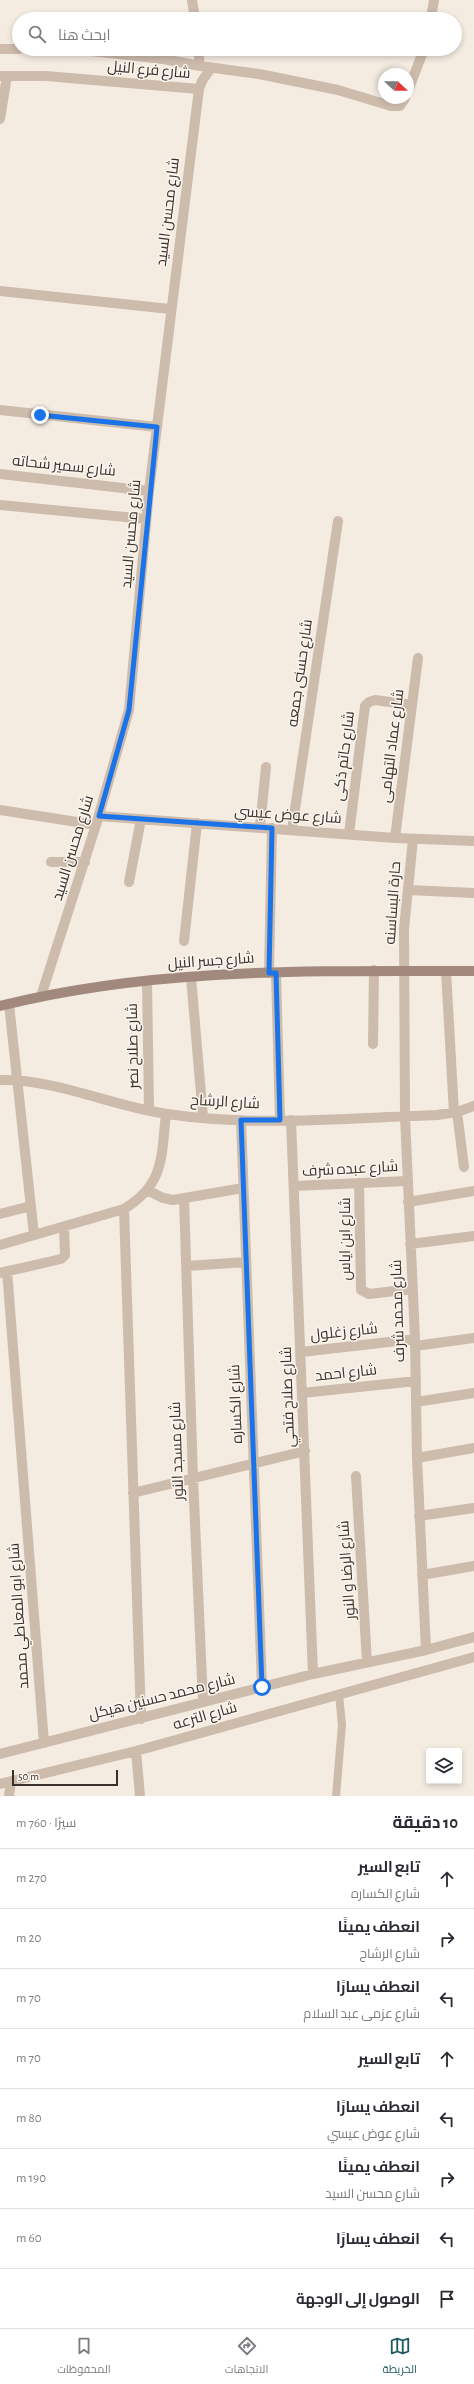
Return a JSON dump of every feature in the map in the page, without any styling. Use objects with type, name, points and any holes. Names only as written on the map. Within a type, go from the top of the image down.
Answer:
[{"type":"street","points":[[192,0],[194,12]]},
{"type":"street","points":[[432,12],[434,0]]},
{"type":"street","points":[[0,49],[12,49]]},
{"type":"street","name":"شارع فرع النيل","points":[[136,56],[163,59],[305,83],[378,103]]},
{"type":"street","points":[[199,56],[200,66]]},
{"type":"street","points":[[414,75],[421,56]]},
{"type":"street","name":"شارع محسن السيد","points":[[41,996],[85,862],[129,710],[146,519],[170,308],[199,90],[202,81],[211,68]]},
{"type":"street","points":[[0,119],[4,76]]},
{"type":"street","name":"شارع فرع النيل","points":[[4,76],[46,76],[199,90]]},
{"type":"street","name":"شارع فرع النيل","points":[[384,104],[391,106],[400,106],[402,104]]},
{"type":"street","points":[[0,291],[170,308]]},
{"type":"street","points":[[0,410],[157,427]]},
{"type":"street","name":"شارع سمير شحاته","points":[[0,474],[149,491]]},
{"type":"street","points":[[0,505],[146,519]]},
{"type":"street","name":"شارع حسنى جمعه","points":[[292,829],[338,521]]},
{"type":"street","name":"شارع عماد التهامى","points":[[395,838],[418,658]]},
{"type":"street","name":"شارع حاتم ذكى","points":[[349,834],[365,706],[374,700],[412,705]]},
{"type":"street","points":[[260,827],[266,768]]},
{"type":"street","name":"شارع عوض عيسي","points":[[0,810],[97,821],[140,819],[292,829],[395,838],[474,841]]},
{"type":"street","points":[[129,882],[140,819]]},
{"type":"street","points":[[184,941],[198,823]]},
{"type":"street","points":[[272,828],[272,973],[280,1120]]},
{"type":"street","name":"حارة البساسنه","points":[[404,970],[404,929],[413,839]]},
{"type":"street","points":[[52,862],[85,862]]},
{"type":"street","points":[[408,890],[474,893]]},
{"type":"street","points":[[373,1044],[374,970]]},
{"type":"street","name":"شارع جسر النيل","points":[[5,1005],[41,996],[123,982],[272,973],[374,970],[474,971]]},
{"type":"street","name":"شارع محمد شرف","points":[[404,970],[407,1181],[415,1342],[419,1516],[426,1650]]},
{"type":"street","points":[[446,971],[456,1113],[464,1168]]},
{"type":"street","points":[[191,978],[203,1117]]},
{"type":"street","name":"شارع صلاح نصر","points":[[146,981],[149,1110]]},
{"type":"street","points":[[5,1005],[19,1081],[34,1235]]},
{"type":"street","name":"شارع الرشاح","points":[[0,1080],[19,1081],[68,1090],[166,1114],[241,1120],[291,1120],[456,1113],[474,1106]]},
{"type":"street","points":[[0,1245],[124,1209],[147,1190],[159,1171],[166,1114]]},
{"type":"street","name":"شارع الكساره","points":[[241,1120],[262,1687]]},
{"type":"street","name":"شارع صلاح فتحي","points":[[291,1120],[313,1674]]},
{"type":"street","name":"شارع عبده شرف","points":[[294,1186],[407,1181]]},
{"type":"street","name":"شارع ابن اياس","points":[[359,1183],[361,1290],[369,1294],[412,1288]]},
{"type":"street","points":[[147,1190],[168,1199],[184,1198],[243,1188]]},
{"type":"street","points":[[408,1202],[474,1191]]},
{"type":"street","name":"شارع مسجد النور","points":[[184,1198],[193,1478],[203,1702]]},
{"type":"street","points":[[0,1214],[31,1206]]},
{"type":"street","points":[[124,1209],[141,1719]]},
{"type":"street","points":[[4,1272],[60,1259],[65,1255],[64,1227]]},
{"type":"street","points":[[410,1244],[474,1236]]},
{"type":"street","points":[[187,1266],[246,1262]]},
{"type":"street","name":"شارع ابو المعاطي محمد","points":[[4,1272],[44,1743]]},
{"type":"street","name":"شارع زغلول","points":[[300,1352],[474,1338]]},
{"type":"street","name":"شارع احمد","points":[[302,1393],[416,1381]]},
{"type":"street","points":[[416,1402],[474,1393]]},
{"type":"street","points":[[417,1458],[474,1448]]},
{"type":"street","points":[[133,1492],[305,1451]]},
{"type":"street","name":"شارع الرضا و النور","points":[[356,1476],[367,1662]]},
{"type":"street","points":[[419,1516],[474,1508]]},
{"type":"street","points":[[422,1575],[474,1566]]},
{"type":"street","name":"شارع محمد حسنين هيكل","points":[[0,1754],[313,1674],[426,1650],[474,1637]]},
{"type":"street","name":"شارع الترعه","points":[[0,1784],[136,1751],[474,1657]]},
{"type":"street","points":[[136,1751],[140,1796]]},
{"type":"street","points":[[9,1796],[11,1781]]},
{"type":"lane","points":[[336,1796],[342,1725],[339,1694]]},
{"type":"route","points":[[40,415],[157,427],[146,519],[133,681],[129,710],[99,816],[272,828],[269,973],[276,973],[280,1120],[241,1120],[262,1687]]}]
